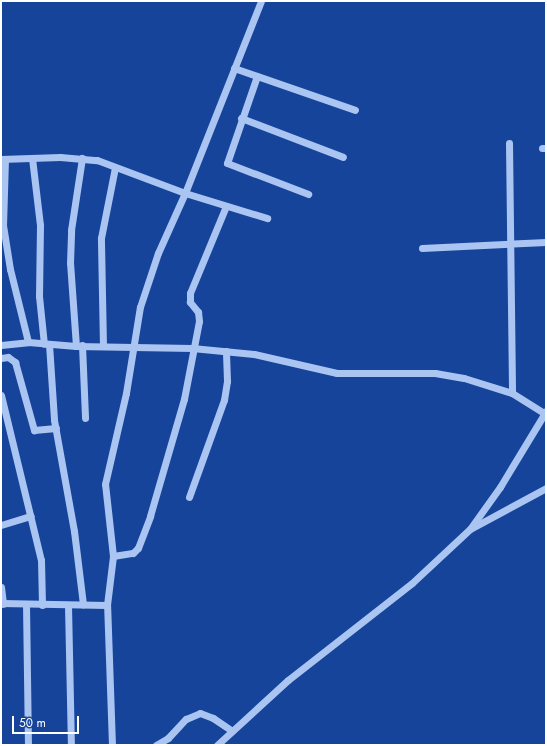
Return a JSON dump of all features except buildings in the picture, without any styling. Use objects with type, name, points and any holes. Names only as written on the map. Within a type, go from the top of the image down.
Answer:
[{"type":"street","points":[[112,745],[107,605],[113,556],[105,484],[147,282],[185,193],[261,1]]},
{"type":"street","points":[[234,68],[355,110]]},
{"type":"street","points":[[257,76],[227,158],[229,165],[308,194]]},
{"type":"street","points":[[241,118],[343,157]]},
{"type":"street","points":[[509,143],[512,392]]},
{"type":"street","points":[[32,158],[40,225],[39,296],[56,428],[74,531],[83,604]]},
{"type":"street","points":[[82,158],[70,230],[70,263],[85,418]]},
{"type":"street","points":[[28,342],[5,247],[3,225],[3,159],[82,158],[115,167],[185,193],[268,218]]},
{"type":"street","points":[[103,346],[101,238],[115,167]]},
{"type":"street","points":[[113,556],[133,553],[141,543],[173,444],[190,373],[192,348],[199,315],[191,305],[190,293],[226,206]]},
{"type":"street","points":[[422,248],[511,245],[546,242]]},
{"type":"street","points":[[1,345],[28,342],[79,346],[192,348],[226,351],[283,360],[337,373],[435,373],[464,378],[512,392],[546,412],[500,487],[470,529],[412,583],[288,680],[216,745]]},
{"type":"street","points":[[188,497],[224,400],[227,381],[226,351]]},
{"type":"street","points":[[1,358],[8,357],[15,362],[34,430],[56,428]]},
{"type":"street","points":[[1,394],[41,560],[42,605]]},
{"type":"street","points":[[470,529],[546,488]]},
{"type":"street","points":[[1,525],[31,516]]},
{"type":"street","points":[[1,587],[2,604],[107,605]]},
{"type":"street","points":[[26,604],[28,745]]},
{"type":"street","points":[[68,605],[71,745]]},
{"type":"street","points":[[156,745],[168,738],[186,719],[200,713],[213,718],[232,731]]}]
